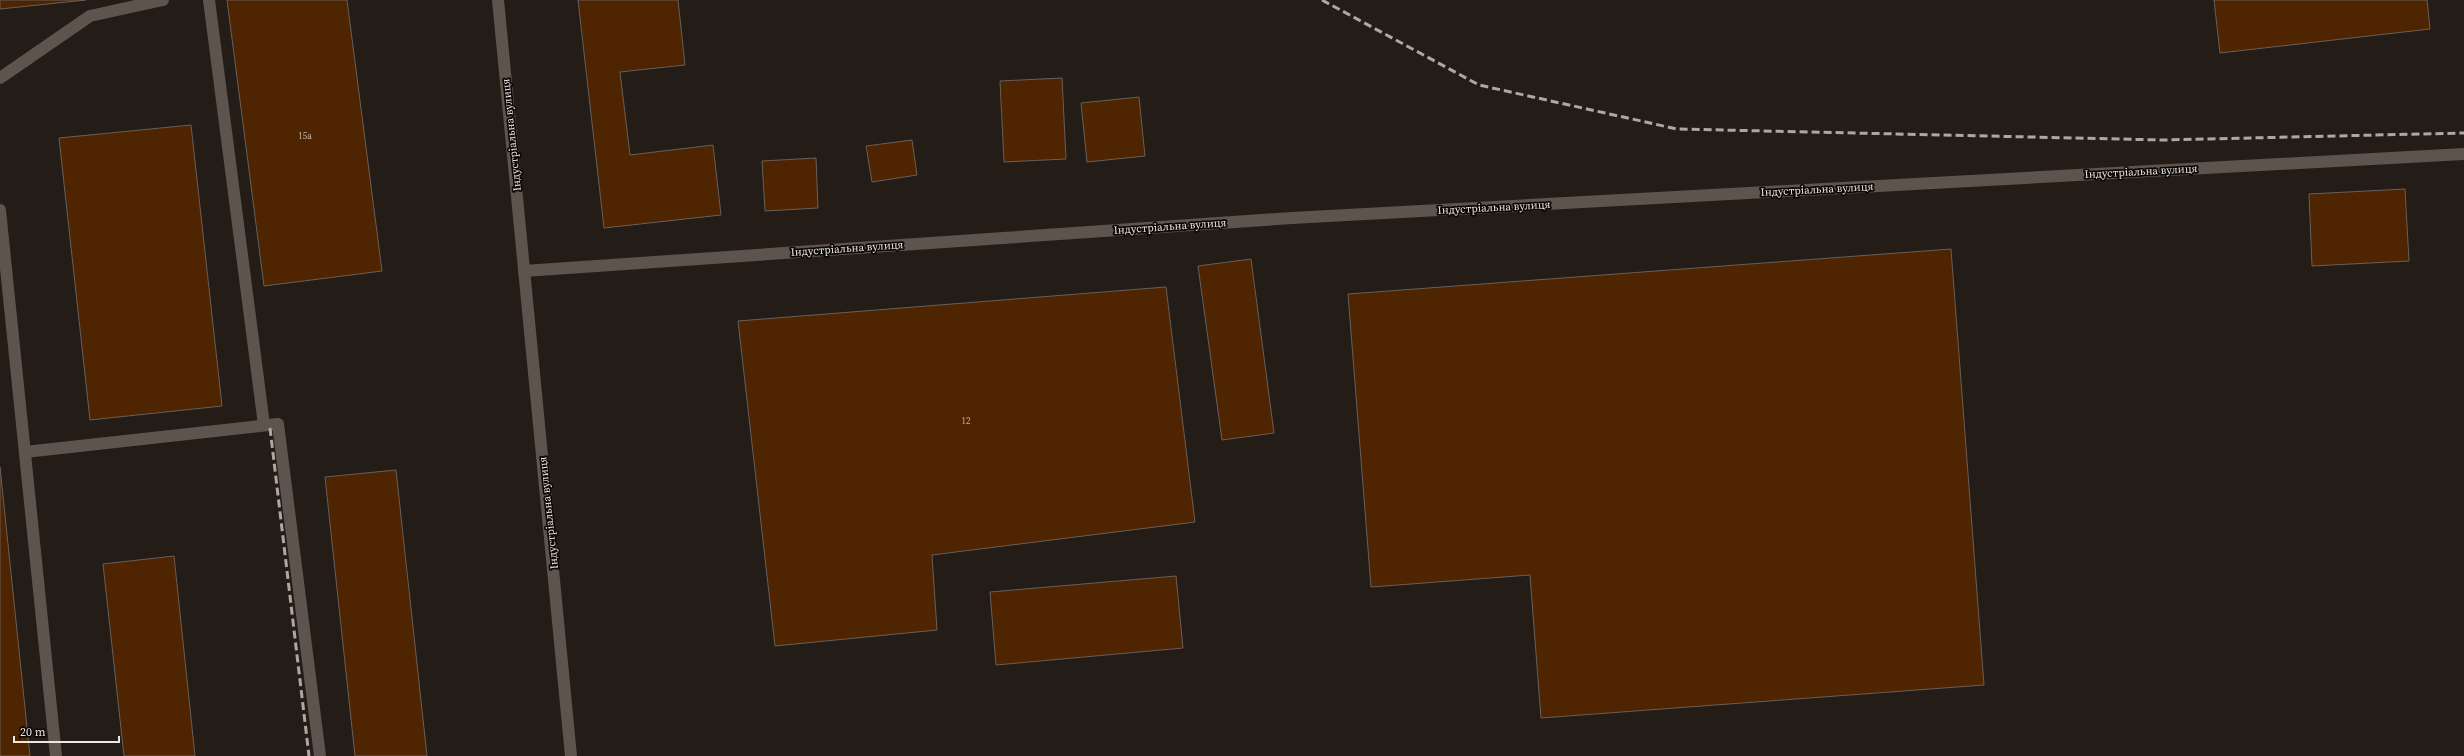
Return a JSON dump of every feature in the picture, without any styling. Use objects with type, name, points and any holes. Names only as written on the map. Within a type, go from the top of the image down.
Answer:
[{"type":"street","points":[[0,78],[90,16],[163,0]]},
{"type":"street","points":[[209,0],[264,425]]},
{"type":"street","name":"Індустріальна вулиця","points":[[498,0],[571,756]]},
{"type":"street","name":"Індустріальна вулиця","points":[[524,271],[1292,218],[2464,154]]},
{"type":"street","points":[[0,210],[56,756]]},
{"type":"street","points":[[25,452],[278,424],[320,756]]},
{"type":"building","points":[[0,0],[86,0],[0,9]]},
{"type":"building","points":[[227,0],[347,0],[382,271],[264,286]]},
{"type":"building","points":[[578,0],[678,0],[685,65],[620,72],[630,155],[713,145],[721,215],[604,228]]},
{"type":"building","points":[[2214,0],[2427,0],[2430,29],[2220,53]]},
{"type":"building","points":[[1062,78],[1066,159],[1004,162],[1000,81]]},
{"type":"building","points":[[1139,97],[1145,156],[1087,162],[1081,103]]},
{"type":"building","points":[[191,125],[222,406],[90,420],[59,138]]},
{"type":"building","points":[[912,140],[917,175],[872,182],[866,146]]},
{"type":"building","points":[[816,158],[818,208],[765,211],[762,161]]},
{"type":"building","points":[[2405,189],[2409,261],[2312,266],[2309,194]]},
{"type":"building","points":[[1951,249],[1984,685],[1541,718],[1530,575],[1371,587],[1348,294]]},
{"type":"building","points":[[1251,259],[1274,433],[1222,440],[1198,266]]},
{"type":"building","points":[[1166,287],[1195,522],[932,555],[937,630],[775,646],[738,321]]},
{"type":"building","points":[[0,467],[30,756],[0,756]]},
{"type":"building","points":[[396,470],[427,756],[355,756],[325,477]]},
{"type":"building","points":[[174,556],[195,756],[124,756],[103,564]]},
{"type":"building","points":[[1176,576],[1183,648],[996,665],[990,592]]},
{"type":"railway","points":[[1322,0],[1479,85],[1677,129],[2163,140],[2464,133]]},
{"type":"railway","points":[[270,428],[309,756]]}]
